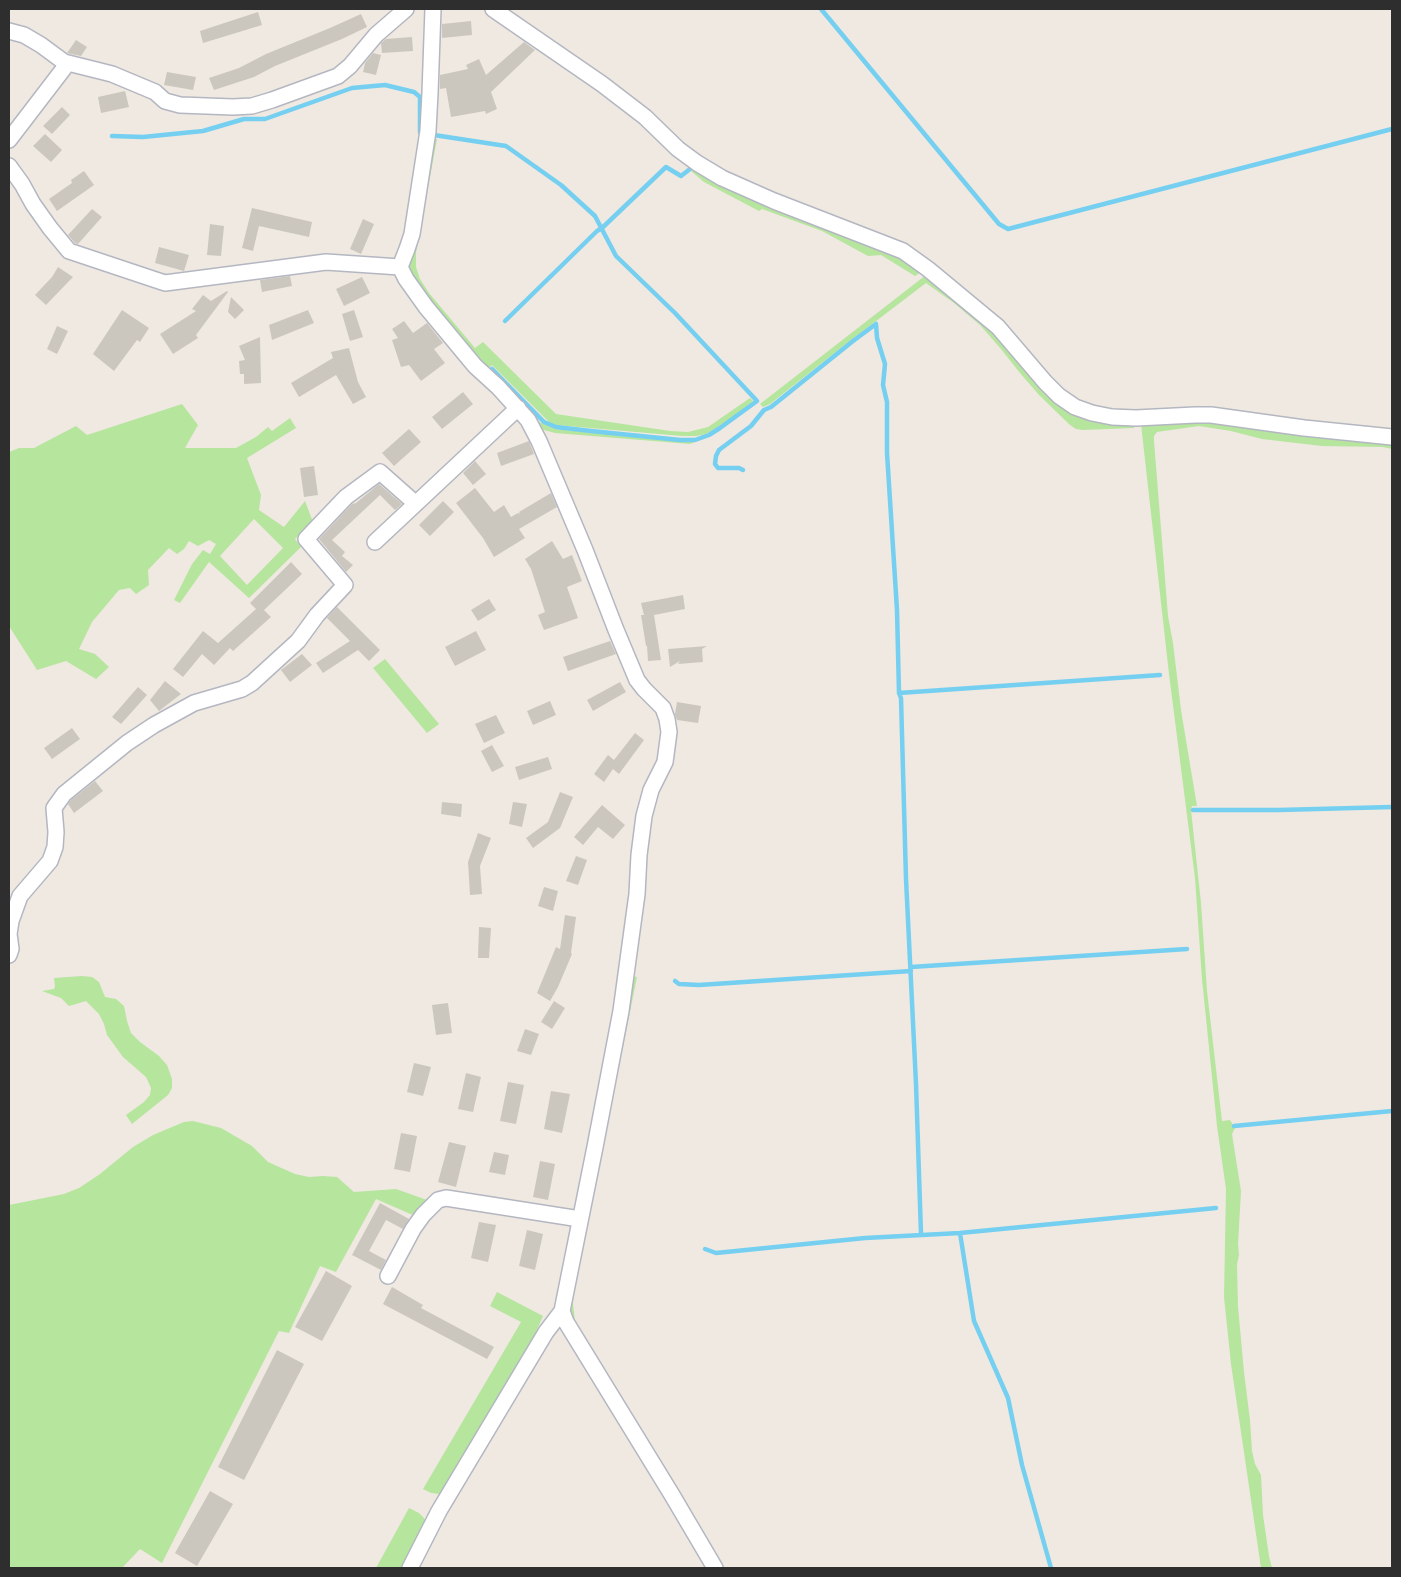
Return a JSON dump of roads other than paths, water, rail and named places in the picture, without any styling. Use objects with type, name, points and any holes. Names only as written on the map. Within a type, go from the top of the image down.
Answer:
[{"type":"street","points":[[9,30],[24,35],[42,45],[64,62],[112,74],[155,92],[166,101],[180,106],[233,108],[252,106],[272,100],[338,76],[350,66],[376,35],[406,9]]},
{"type":"street","points":[[433,9],[428,131],[412,234],[400,267],[406,279],[426,307],[475,366],[528,420],[586,550],[637,680],[662,708],[667,719],[669,732],[665,762],[651,790],[644,816],[621,1011],[562,1311],[566,1322],[714,1568]]},
{"type":"street","points":[[493,9],[602,84],[678,149],[722,178],[774,201],[904,251],[998,327],[1045,382],[1059,396],[1075,407],[1112,417],[1211,415],[1304,428],[1392,437]]},
{"type":"street","points":[[9,140],[68,63]]},
{"type":"street","points":[[9,166],[38,212],[69,251],[165,283],[326,262],[400,267]]},
{"type":"street","points":[[375,542],[518,408]]},
{"type":"street","points":[[9,955],[10,921],[20,896],[50,861],[56,847],[54,808],[64,794],[127,742],[154,725],[194,703],[242,689],[252,683],[298,641],[316,616],[344,585],[306,539],[346,497],[380,472],[415,503]]},
{"type":"street","points":[[388,1276],[413,1229],[423,1215],[438,1200],[446,1198],[580,1219]]},
{"type":"street","points":[[410,1568],[439,1511],[553,1320],[562,1311]]},
{"type":"waterway","points":[[821,9],[999,224],[1008,229],[1392,129]]},
{"type":"waterway","points":[[112,136],[143,137],[203,131],[244,119],[265,119],[352,88],[385,85],[414,92],[420,97],[420,132],[424,132]]},
{"type":"waterway","points":[[434,135],[506,146],[561,185],[595,216],[616,256],[675,313],[757,401],[709,435],[695,440],[556,427],[544,422],[492,369]]},
{"type":"waterway","points":[[505,321],[666,167],[681,176],[690,169]]},
{"type":"waterway","points":[[876,324],[877,338],[885,364],[883,385],[887,402],[887,453],[897,610],[899,693],[901,698],[906,879],[921,1234]]},
{"type":"waterway","points":[[743,470],[739,468],[718,468],[715,464],[719,450],[751,426],[764,410],[771,407],[876,324]]},
{"type":"waterway","points":[[899,693],[1160,675]]},
{"type":"waterway","points":[[1193,810],[1392,807]]},
{"type":"waterway","points":[[911,967],[1187,949]]},
{"type":"waterway","points":[[675,981],[679,984],[699,985],[911,971]]},
{"type":"waterway","points":[[1234,1126],[1392,1111]]},
{"type":"waterway","points":[[705,1249],[716,1253],[865,1238],[960,1233],[1216,1208]]},
{"type":"waterway","points":[[960,1233],[974,1321],[1008,1398],[1022,1465],[1051,1568]]}]
